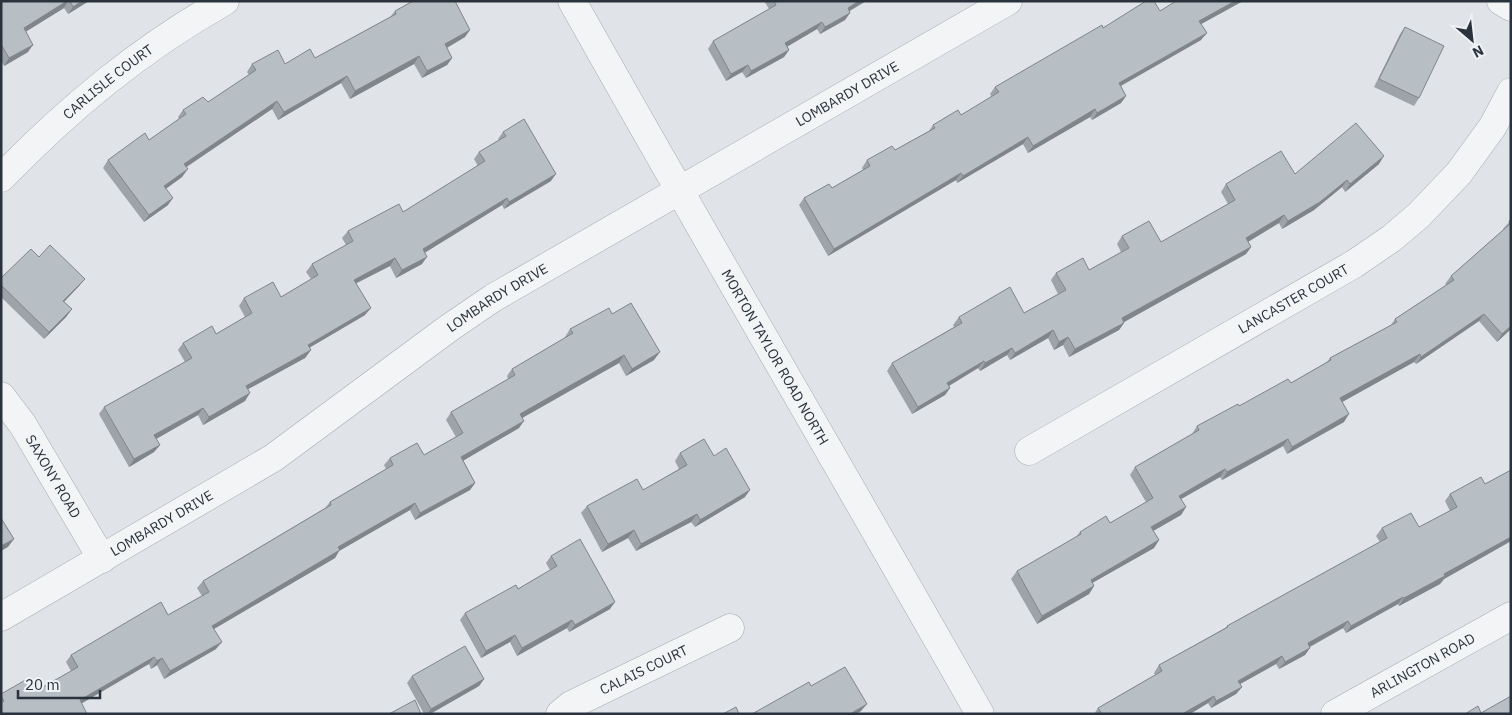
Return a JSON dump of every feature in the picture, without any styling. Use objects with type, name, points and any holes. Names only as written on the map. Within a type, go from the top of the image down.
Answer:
[{"type":"street","name":"CARLISLE COURT","points":[[1,178],[86,97],[129,62],[183,25],[224,1]]},
{"type":"street","name":"MORTON TAYLOR ROAD NORTH","points":[[572,1],[678,191],[980,714]]},
{"type":"street","name":"LOMBARDY DRIVE","points":[[1,617],[273,458],[392,372],[449,328],[493,298],[1008,1]]},
{"type":"street","points":[[1501,1],[1511,7]]},
{"type":"street","name":"LANCASTER COURT","points":[[1029,451],[1354,264],[1392,238],[1459,174],[1493,126],[1511,92]]},
{"type":"street","name":"SAXONY ROAD","points":[[1,396],[23,425],[102,559]]},
{"type":"street","name":"ARLINGTON ROAD","points":[[1335,714],[1511,616]]},
{"type":"street","name":"CALAIS COURT","points":[[560,714],[571,705],[730,628]]},
{"type":"building","points":[[1,1],[67,1],[24,28],[33,45],[9,58],[1,46]]},
{"type":"building","points":[[70,1],[82,1],[73,7]]},
{"type":"building","points":[[413,1],[455,1],[470,30],[445,44],[452,58],[427,71],[419,56],[355,91],[347,76],[284,112],[277,101],[184,164],[188,169],[164,186],[173,198],[149,215],[108,160],[145,133],[149,140],[186,114],[183,110],[203,97],[208,102],[256,70],[252,64],[278,50],[285,64],[310,49],[315,58],[396,14],[395,11]]},
{"type":"building","points":[[774,1],[859,1],[848,8],[850,13],[825,27],[822,22],[785,43],[789,50],[751,71],[748,65],[731,74],[713,41],[776,5]]},
{"type":"building","points":[[1146,1],[1154,1],[1160,11],[1176,1],[1235,1],[1199,21],[1207,33],[1119,83],[1126,96],[1097,113],[1095,109],[1033,146],[1028,137],[963,176],[961,173],[834,249],[804,198],[829,184],[832,188],[870,166],[867,160],[892,146],[895,150],[935,128],[933,125],[958,110],[961,115],[999,92],[995,87],[1102,25],[1103,28]]},
{"type":"building","points":[[1405,27],[1444,46],[1419,98],[1379,79]]},
{"type":"building","points":[[524,119],[556,174],[509,202],[507,198],[423,249],[427,257],[402,270],[395,258],[354,280],[371,308],[308,345],[311,350],[246,386],[250,393],[209,417],[203,408],[154,435],[160,445],[134,459],[104,407],[192,358],[183,343],[212,326],[216,334],[252,313],[244,298],[273,282],[281,297],[318,275],[312,264],[353,241],[348,231],[399,204],[403,212],[485,161],[479,152],[506,136],[503,132]]},
{"type":"building","points":[[1356,123],[1384,156],[1350,184],[1347,180],[1320,202],[1288,221],[1284,215],[1246,238],[1251,247],[1122,318],[1124,323],[1075,349],[1068,337],[1059,342],[1053,330],[1015,353],[1012,348],[985,363],[984,361],[947,383],[950,388],[918,407],[892,363],[962,323],[959,317],[1010,287],[1024,313],[1066,290],[1056,273],[1083,258],[1089,270],[1129,248],[1122,236],[1149,221],[1161,242],[1235,200],[1226,184],[1281,151],[1295,174]]},
{"type":"building","points":[[1511,220],[1511,326],[1502,334],[1484,314],[1421,357],[1420,354],[1340,398],[1349,414],[1292,447],[1288,439],[1227,472],[1225,469],[1179,496],[1186,507],[1151,527],[1159,540],[1091,580],[1094,586],[1042,616],[1017,571],[1081,534],[1080,532],[1106,516],[1110,523],[1153,498],[1135,467],[1199,430],[1197,426],[1238,404],[1239,406],[1288,379],[1291,383],[1331,360],[1330,358],[1397,322],[1395,319],[1454,280],[1451,276],[1510,224],[1509,221]]},
{"type":"building","points":[[50,245],[85,279],[63,301],[72,309],[49,332],[1,285],[1,278],[31,249],[39,257]]},
{"type":"building","points":[[631,303],[660,352],[632,369],[624,355],[520,414],[524,421],[461,457],[475,483],[420,513],[415,503],[338,547],[340,550],[212,626],[222,642],[170,671],[162,658],[157,661],[154,657],[80,700],[87,714],[1,714],[1,703],[4,701],[1,694],[29,678],[36,691],[78,667],[71,655],[161,602],[168,615],[209,592],[203,581],[331,505],[330,502],[393,465],[390,458],[417,443],[424,455],[463,433],[451,412],[515,375],[512,369],[573,333],[570,329],[609,308],[612,314]]},
{"type":"building","points":[[704,439],[714,456],[726,448],[750,490],[700,520],[697,514],[641,544],[634,530],[608,544],[587,506],[637,479],[643,490],[687,465],[680,453]]},
{"type":"building","points":[[1511,470],[1511,537],[1444,574],[1445,576],[1351,626],[1348,621],[1308,643],[1310,648],[1285,662],[1282,656],[1238,681],[1242,687],[1216,701],[1214,696],[1182,714],[1102,714],[1098,708],[1162,671],[1159,665],[1387,538],[1382,528],[1411,513],[1419,527],[1457,507],[1450,494],[1481,477],[1485,484]]},
{"type":"building","points":[[1,518],[14,539],[1,546]]},
{"type":"building","points":[[580,539],[615,602],[575,625],[572,620],[522,648],[515,635],[486,651],[465,613],[516,585],[518,589],[557,566],[551,556]]},
{"type":"building","points":[[465,646],[484,679],[431,709],[412,676]]},
{"type":"building","points":[[845,667],[867,704],[850,714],[752,714],[809,682],[811,686]]},
{"type":"building","points":[[1511,696],[1511,714],[1465,714],[1478,706],[1481,713]]},
{"type":"building","points":[[415,700],[421,714],[389,714]]},
{"type":"building","points":[[736,707],[739,714],[723,714]]}]
